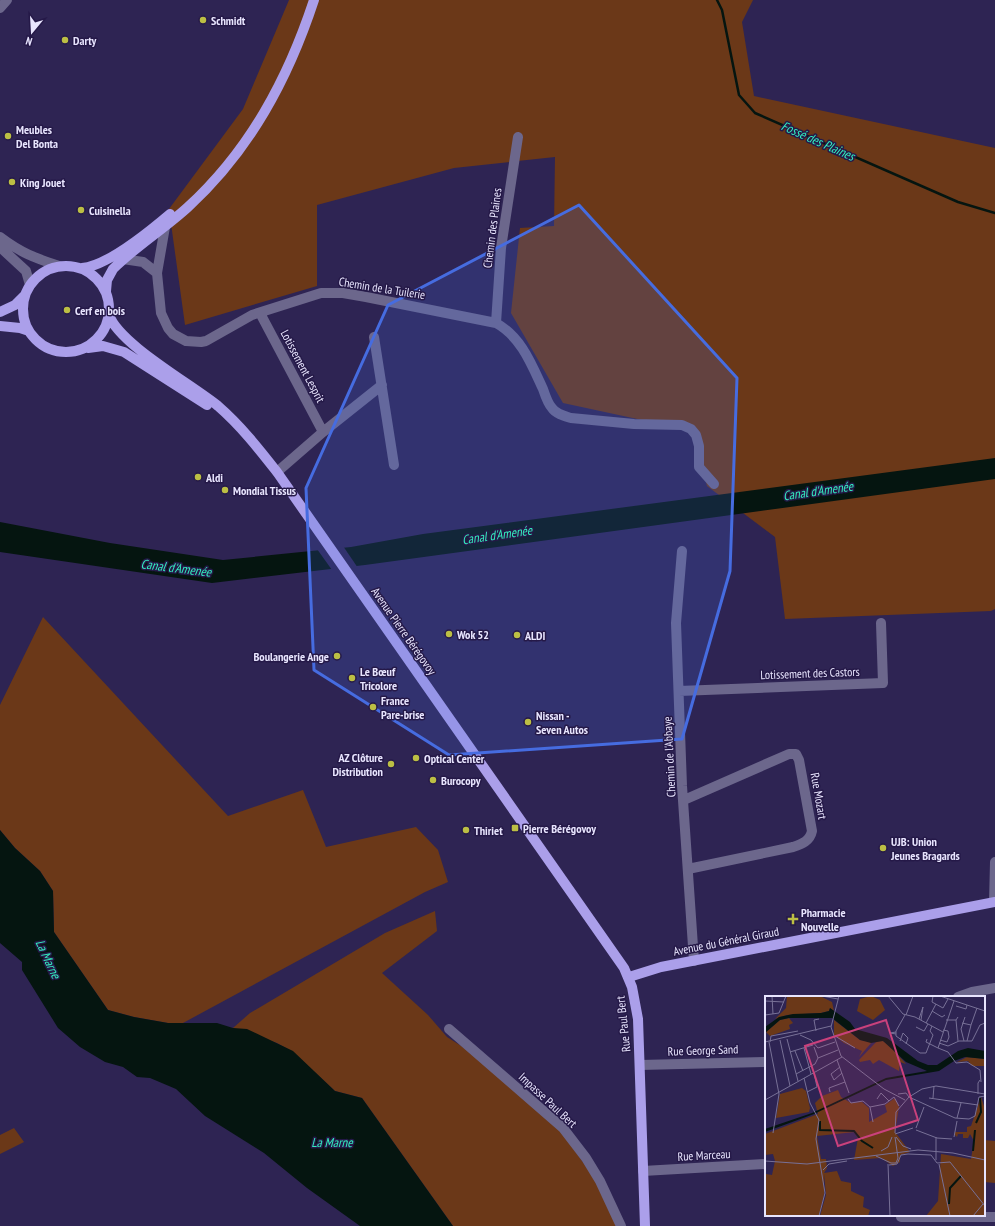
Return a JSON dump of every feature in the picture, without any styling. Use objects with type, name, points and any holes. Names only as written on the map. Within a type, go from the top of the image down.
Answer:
[{"type":"main road","points":[[242,432],[200,400],[135,357],[115,348],[103,346],[86,348],[73,352],[54,351],[38,342],[29,331],[23,310],[25,295],[30,285],[42,273],[59,266],[82,268],[102,262],[167,216],[184,202],[219,164],[250,124],[268,96],[296,36],[308,0]]},
{"type":"main road","points":[[106,291],[107,280],[110,272],[123,259],[165,227],[203,192],[225,167],[255,127],[289,68],[314,0]]},
{"type":"main road","points":[[82,268],[100,281],[109,300],[109,315],[104,331],[86,348]]},
{"type":"main road","points":[[0,312],[14,305],[25,295]]},
{"type":"main road","points":[[109,315],[114,326],[129,341],[204,395],[229,416],[242,432]]},
{"type":"main road","points":[[0,326],[20,328],[29,331]]},
{"type":"main road","name":"Avenue Pierre Bérégovoy","points":[[242,432],[277,472],[540,848]]},
{"type":"main road","name":"Rue Paul Bert","points":[[540,848],[618,959],[629,977],[635,998],[638,1019],[645,1226]]},
{"type":"main road","name":"Avenue du Général Giraud","points":[[629,977],[647,970],[994,902]]},
{"type":"street","points":[[0,8],[7,0]]},
{"type":"street","name":"Chemin des Plaines","points":[[496,322],[501,248],[518,137]]},
{"type":"street","name":"Chemin de la Tuilerie","points":[[165,227],[157,273],[160,305],[164,321],[173,334],[186,341],[206,341],[241,320],[321,293],[343,294],[496,322]]},
{"type":"street","points":[[0,237],[28,255],[44,262],[59,266]]},
{"type":"street","points":[[0,247],[26,271],[30,285]]},
{"type":"street","points":[[123,259],[143,262],[157,273]]},
{"type":"street","name":"Lotissement Lesprit","points":[[260,313],[324,432]]},
{"type":"street","points":[[496,322],[508,330],[519,342],[552,408],[561,415],[571,418],[634,424],[682,425],[691,429],[696,435],[699,446],[699,467],[714,484]]},
{"type":"street","points":[[374,337],[394,465]]},
{"type":"street","points":[[277,472],[382,385]]},
{"type":"street","name":"Chemin de l'Abbaye","points":[[682,551],[676,623],[684,800],[694,961]]},
{"type":"street","name":"Lotissement des Castors","points":[[679,691],[884,683],[881,623]]},
{"type":"street","name":"Rue Mozart","points":[[684,800],[789,754],[796,754],[799,760],[812,831],[810,837],[806,841],[793,847],[688,869]]},
{"type":"street","points":[[994,902],[995,862]]},
{"type":"street","points":[[961,996],[972,992],[995,988]]},
{"type":"street","name":"Impasse Paul Bert","points":[[449,1029],[563,1128],[586,1158],[600,1181],[621,1226]]},
{"type":"street","name":"Rue George Sand","points":[[640,1065],[765,1062]]},
{"type":"street","name":"Rue Marceau","points":[[643,1171],[765,1164]]},
{"type":"street","points":[[900,1219],[995,1217]]},
{"type":"highlighted area","points":[[579,205],[737,378],[730,571],[682,739],[449,755],[314,670],[306,488],[388,305]]},
{"type":"shaded area","points":[[289,0],[753,0],[742,22],[754,96],[995,148],[995,609],[991,611],[785,619],[775,537],[707,486],[693,431],[563,403],[511,313],[520,228],[554,226],[555,157],[454,168],[317,205],[317,286],[185,325],[169,209],[243,109]]},
{"type":"shaded area","points":[[43,617],[228,816],[303,790],[326,847],[416,827],[438,850],[448,882],[425,892],[183,1023],[168,1023],[134,1017],[108,1010],[54,932],[53,891],[40,871],[15,848],[0,830],[0,705]]},
{"type":"shaded area","points":[[435,911],[437,931],[382,973],[428,1015],[447,1037],[466,1049],[562,1132],[596,1181],[618,1226],[453,1226],[362,1098],[335,1091],[293,1052],[277,1043],[233,1028],[250,1013],[385,933]]},
{"type":"shaded area","points":[[14,1128],[24,1142],[0,1154],[0,1135]]},
{"type":"shaded area","points":[[985,1140],[995,1141],[995,1183],[985,1182]]},
{"type":"water","name":"Canal d'Amenée","points":[[995,458],[995,479],[365,565],[212,583],[0,552],[0,522],[110,543],[223,560],[351,547],[423,534]]},
{"type":"water","name":"La Marne","points":[[0,830],[15,848],[40,871],[53,891],[54,932],[108,1010],[134,1017],[168,1023],[217,1023],[233,1028],[247,1029],[293,1051],[335,1091],[362,1098],[453,1226],[360,1226],[307,1188],[264,1153],[205,1116],[176,1089],[150,1078],[137,1077],[123,1067],[105,1062],[80,1047],[58,1028],[22,970],[22,962],[0,943]]},
{"type":"pier","points":[[343,546],[358,568],[332,570],[317,549]]},
{"type":"waterway","name":"Fossé des Plaines","points":[[717,0],[722,10],[739,95],[755,113],[958,202],[995,213]]},
{"type":"place","name":"Schmidt","points":[[203,20]]},
{"type":"place","name":"Darty","points":[[65,40]]},
{"type":"place","name":"Meubles Del Bonta","points":[[8,136]]},
{"type":"place","name":"King Jouet","points":[[12,182]]},
{"type":"place","name":"Cuisinella","points":[[81,210]]},
{"type":"place","name":"Cerf en bois","points":[[67,310]]},
{"type":"place","name":"Aldi","points":[[198,477]]},
{"type":"place","name":"Mondial Tissus","points":[[225,490]]},
{"type":"place","name":"Wok 52","points":[[449,634]]},
{"type":"place","name":"ALDI","points":[[517,635]]},
{"type":"place","name":"Boulangerie Ange","points":[[337,656]]},
{"type":"place","name":"Le Bœuf Tricolore","points":[[352,678]]},
{"type":"place","name":"France Pare-brise","points":[[373,707]]},
{"type":"place","name":"Nissan - Seven Autos","points":[[528,722]]},
{"type":"place","name":"Optical Center","points":[[416,758]]},
{"type":"place","name":"AZ Clôture Distribution","points":[[391,764]]},
{"type":"place","name":"Burocopy","points":[[433,780]]},
{"type":"place","name":"Pierre Bérégovoy","points":[[515,828]]},
{"type":"place","name":"Thiriet","points":[[466,830]]},
{"type":"place","name":"UJB: Union Jeunes Bragards","points":[[883,848]]},
{"type":"place","name":"Pharmacie Nouvelle","points":[[793,919]]}]
